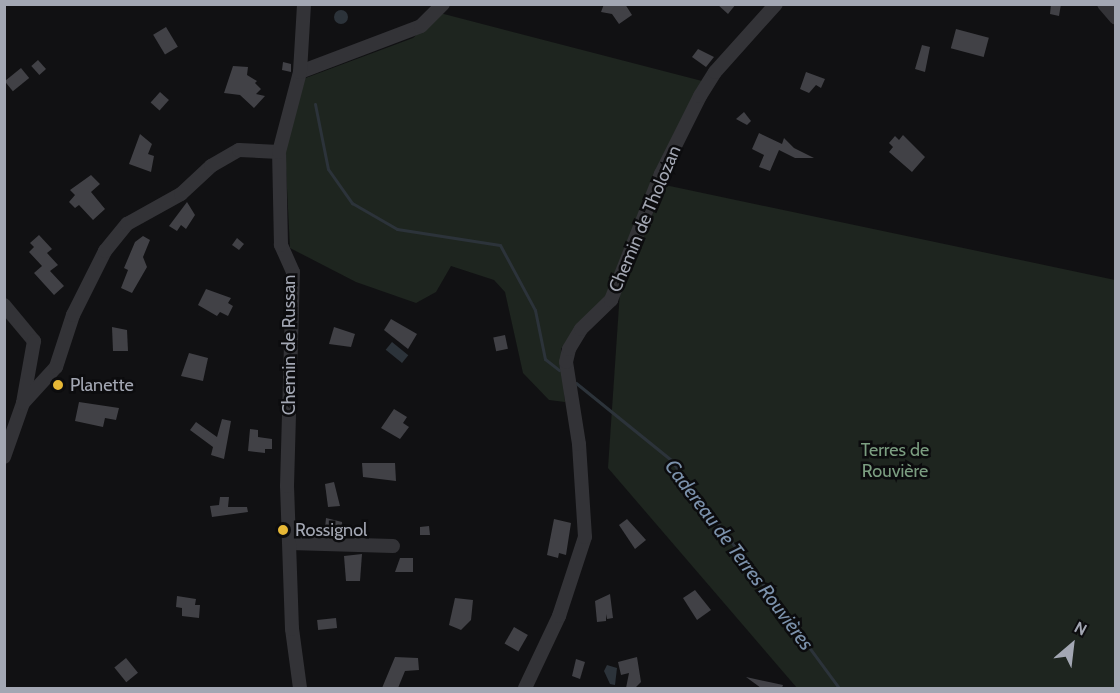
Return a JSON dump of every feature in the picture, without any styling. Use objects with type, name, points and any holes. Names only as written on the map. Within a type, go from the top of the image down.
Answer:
[{"type":"street","name":"Chemin de Russan","points":[[300,688],[292,629],[287,486],[293,273],[281,245],[279,152],[300,72],[304,4]]},
{"type":"street","points":[[300,72],[421,26],[443,4]]},
{"type":"street","name":"Chemin de Tholozan","points":[[525,688],[559,616],[585,537],[579,444],[567,372],[569,349],[581,329],[611,300],[661,174],[700,96],[715,72],[776,4]]},
{"type":"street","points":[[1104,4],[1116,18]]},
{"type":"street","points":[[23,403],[56,367],[73,315],[105,251],[128,224],[181,194],[211,166],[239,150],[279,152]]},
{"type":"street","points":[[4,305],[34,342],[23,403],[4,457]]},
{"type":"street","points":[[290,543],[393,546]]},
{"type":"green space","points":[[440,13],[702,81],[603,304],[578,326],[561,349],[565,402],[549,400],[523,373],[505,292],[494,280],[451,266],[436,292],[416,303],[356,282],[290,248],[285,148],[303,79],[413,38]]},
{"type":"green space","name":"Terres de Rouvière","points":[[665,185],[1115,280],[1115,688],[797,688],[608,468],[620,291]]},
{"type":"shaded area","points":[[338,10],[344,10],[348,17],[344,24],[338,24],[334,20],[334,14]]},
{"type":"shaded area","points":[[392,342],[408,355],[402,363],[386,350]]},
{"type":"shaded area","points":[[607,665],[617,668],[615,685],[610,684],[604,671]]},
{"type":"building","points":[[604,4],[625,4],[632,15],[619,24],[612,14],[601,12]]},
{"type":"building","points":[[717,4],[736,4],[728,14]]},
{"type":"building","points":[[1051,4],[1061,4],[1059,16],[1050,14]]},
{"type":"building","points":[[166,27],[178,47],[165,54],[153,35]]},
{"type":"building","points":[[956,29],[989,38],[984,57],[951,48]]},
{"type":"building","points":[[922,45],[930,47],[925,72],[915,69]]},
{"type":"building","points":[[698,49],[714,57],[706,67],[692,57]]},
{"type":"building","points":[[38,60],[46,69],[39,75],[31,66]]},
{"type":"building","points":[[283,62],[291,64],[291,72],[282,70]]},
{"type":"building","points":[[233,66],[248,67],[247,75],[257,81],[255,83],[261,89],[256,94],[265,96],[254,108],[240,95],[224,93]]},
{"type":"building","points":[[21,68],[29,78],[13,91],[5,81]]},
{"type":"building","points":[[806,72],[825,79],[821,88],[816,85],[809,93],[800,89]]},
{"type":"building","points":[[160,92],[169,100],[160,110],[151,102]]},
{"type":"building","points":[[744,112],[751,121],[747,125],[736,119]]},
{"type":"building","points":[[759,133],[782,144],[784,138],[794,148],[814,158],[795,158],[779,150],[770,171],[759,167],[764,155],[752,149]]},
{"type":"building","points":[[140,134],[152,144],[148,154],[154,156],[151,172],[129,164]]},
{"type":"building","points":[[903,135],[925,157],[912,172],[889,152],[893,147],[889,143],[895,136],[899,140]]},
{"type":"building","points":[[91,175],[100,184],[91,192],[105,209],[93,220],[79,205],[75,208],[69,202],[75,195],[70,190]]},
{"type":"building","points":[[187,202],[195,215],[186,229],[181,225],[177,231],[169,226]]},
{"type":"building","points":[[39,235],[52,249],[47,253],[58,265],[50,271],[64,286],[54,295],[34,273],[42,266],[29,252],[34,247],[30,243]]},
{"type":"building","points":[[143,236],[150,240],[143,257],[147,267],[132,293],[121,288],[128,270],[124,268],[135,242]]},
{"type":"building","points":[[237,238],[244,244],[239,250],[232,245]]},
{"type":"building","points":[[206,289],[231,298],[228,303],[233,306],[228,316],[220,312],[217,316],[198,305]]},
{"type":"building","points":[[391,319],[417,334],[408,349],[384,330]]},
{"type":"building","points":[[112,327],[127,330],[128,351],[113,351]]},
{"type":"building","points":[[334,327],[355,334],[351,347],[329,344]]},
{"type":"building","points":[[505,335],[508,349],[496,351],[493,337]]},
{"type":"building","points":[[189,353],[208,358],[203,381],[181,376]]},
{"type":"building","points":[[79,402],[119,408],[116,420],[105,418],[103,427],[75,421]]},
{"type":"building","points":[[394,409],[407,417],[403,423],[409,427],[400,439],[381,428]]},
{"type":"building","points":[[222,419],[231,421],[224,459],[211,455],[213,447],[190,430],[196,422],[217,437]]},
{"type":"building","points":[[250,429],[258,430],[258,437],[272,439],[272,449],[265,449],[265,453],[248,451]]},
{"type":"building","points":[[362,463],[395,463],[396,481],[363,477]]},
{"type":"building","points":[[334,482],[340,506],[328,507],[325,484]]},
{"type":"building","points":[[220,497],[229,497],[228,507],[247,507],[248,512],[212,517],[210,506],[219,505]]},
{"type":"building","points":[[326,518],[342,522],[343,536],[333,535],[333,528],[325,528]]},
{"type":"building","points":[[554,519],[571,523],[566,555],[559,553],[558,558],[547,555]]},
{"type":"building","points":[[627,519],[646,540],[635,549],[619,525]]},
{"type":"building","points":[[429,526],[430,535],[420,535],[420,527]]},
{"type":"building","points":[[362,554],[360,581],[346,581],[344,556]]},
{"type":"building","points":[[400,558],[413,558],[413,572],[395,572]]},
{"type":"building","points":[[695,590],[711,610],[697,620],[683,598]]},
{"type":"building","points":[[610,594],[613,618],[607,619],[606,614],[606,621],[597,622],[595,601]]},
{"type":"building","points":[[177,596],[196,599],[195,605],[200,605],[199,618],[182,616],[182,608],[176,607]]},
{"type":"building","points":[[455,598],[473,600],[471,620],[461,630],[449,625]]},
{"type":"building","points":[[336,618],[337,628],[318,630],[317,620]]},
{"type":"building","points":[[514,627],[528,635],[518,651],[504,643]]},
{"type":"building","points":[[395,657],[418,658],[419,670],[405,671],[398,688],[382,688]]},
{"type":"building","points":[[637,657],[641,682],[635,688],[626,688],[629,673],[621,675],[618,662]]},
{"type":"building","points":[[126,658],[138,673],[126,682],[114,667]]},
{"type":"building","points":[[576,659],[585,662],[580,679],[572,676]]},
{"type":"building","points":[[746,677],[783,685],[782,688],[761,688]]},
{"type":"waterway","name":"Cadereau de Terres Rouvières","points":[[315,104],[328,169],[352,203],[397,229],[500,245],[535,310],[545,359],[559,370]]},
{"type":"waterway","name":"Cadereau de Terres Rouvières","points":[[576,383],[671,460],[839,688]]},
{"type":"place","name":"Planette","points":[[58,385]]},
{"type":"place","name":"Rossignol","points":[[283,530]]}]
